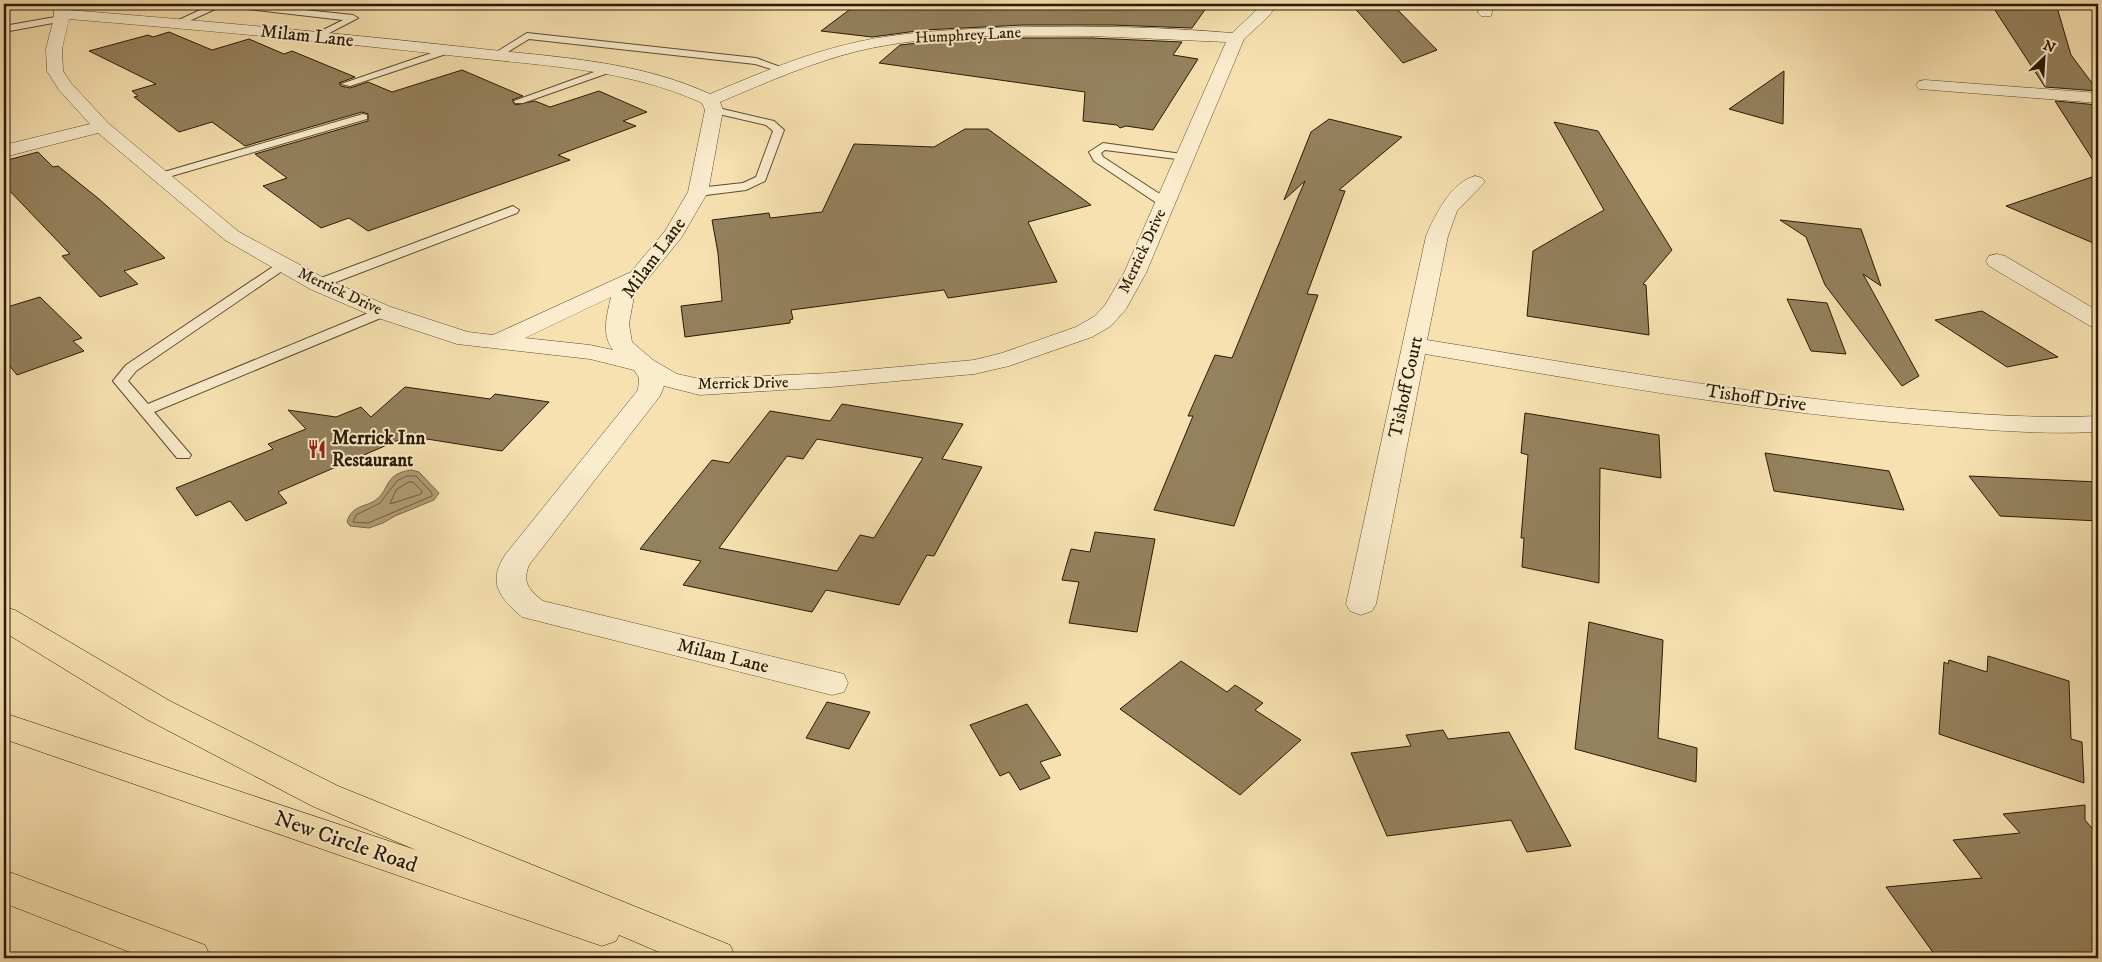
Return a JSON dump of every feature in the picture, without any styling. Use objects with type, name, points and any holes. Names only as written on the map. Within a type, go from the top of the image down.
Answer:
[{"type":"highway","points":[[4,618],[158,710],[325,796],[716,958]]},
{"type":"highway","name":"New Circle Road","points":[[4,726],[688,958]]},
{"type":"highway","points":[[4,886],[191,958]]},
{"type":"street","name":"Merrick Drive","points":[[61,12],[54,49],[55,71],[65,86],[102,127],[232,236],[318,284],[383,312],[466,339],[590,352],[644,365],[668,380],[700,386],[831,380],[974,367],[1009,359],[1061,342],[1103,321],[1114,310],[1135,273],[1236,38],[1247,25],[1265,13],[1270,4]]},
{"type":"street","name":"Milam Lane","points":[[61,12],[449,50],[608,70],[688,88],[712,105],[698,192],[674,234],[622,295],[617,324],[621,345],[644,365],[651,378],[651,391],[515,562],[508,575],[512,587],[519,598],[533,609],[832,683]]},
{"type":"street","name":"Humphrey Lane","points":[[712,105],[781,69],[827,54],[877,42],[974,33],[1119,30],[1236,38]]},
{"type":"street","points":[[1925,86],[2098,98]]},
{"type":"street","points":[[4,151],[102,127]]},
{"type":"street","name":"Tishoff Court","points":[[1361,604],[1437,236],[1448,209],[1475,182]]},
{"type":"street","points":[[1997,261],[2098,321]]},
{"type":"street","points":[[495,343],[636,277]]},
{"type":"street","name":"Tishoff Drive","points":[[1415,345],[1688,388],[1882,415],[2027,424],[2098,424]]},
{"type":"lane","points":[[175,24],[222,4],[353,18],[316,37]]},
{"type":"lane","points":[[4,29],[61,12]]},
{"type":"lane","points":[[495,56],[527,36],[756,61],[781,69]]},
{"type":"lane","points":[[346,84],[449,50]]},
{"type":"lane","points":[[519,101],[608,70]]},
{"type":"lane","points":[[698,192],[746,186],[762,180],[778,130],[770,123],[712,105]]},
{"type":"lane","points":[[161,176],[363,117]]},
{"type":"lane","points":[[1165,203],[1098,159],[1095,152],[1103,146],[1184,157]]},
{"type":"lane","points":[[318,284],[512,210]]},
{"type":"lane","points":[[184,455],[120,381],[131,368],[283,264]]},
{"type":"lane","points":[[145,411],[383,312]]},
{"type":"water","points":[[412,470],[419,472],[439,493],[434,500],[369,528],[350,526],[347,522],[352,512],[377,499],[389,481],[397,474]]},
{"type":"building","points":[[857,4],[1209,4],[1192,28],[1112,25],[1023,25],[924,30],[872,37],[821,31]]},
{"type":"building","points":[[1351,4],[1392,4],[1437,50],[1403,63]]},
{"type":"building","points":[[1991,4],[2056,4],[2071,55],[2098,91],[2045,87]]},
{"type":"building","points":[[169,32],[212,50],[249,39],[284,54],[292,51],[355,77],[339,83],[341,86],[350,88],[368,82],[392,92],[462,70],[523,96],[512,100],[515,105],[535,101],[550,107],[599,91],[647,112],[623,121],[636,126],[558,155],[570,160],[368,231],[349,218],[321,228],[263,186],[287,178],[255,154],[368,121],[368,114],[362,112],[245,146],[212,122],[179,132],[134,97],[138,96],[132,91],[156,84],[89,51],[148,35],[153,37]]},
{"type":"building","points":[[1092,38],[1182,42],[1173,55],[1198,59],[1153,130],[1126,126],[1120,128],[1117,125],[1083,121],[1085,92],[879,63],[900,45],[945,40]]},
{"type":"building","points":[[1784,71],[1783,124],[1729,109]]},
{"type":"building","points":[[2055,101],[2098,105],[2098,168]]},
{"type":"building","points":[[1329,119],[1402,137],[1339,190],[1345,191],[1307,294],[1318,295],[1234,526],[1154,510],[1193,416],[1188,416],[1215,355],[1232,358],[1305,181],[1284,200],[1311,132]]},
{"type":"building","points":[[1554,122],[1598,131],[1672,250],[1643,284],[1646,285],[1649,335],[1527,316],[1533,251],[1604,210]]},
{"type":"building","points":[[965,129],[988,129],[1091,205],[1028,222],[1057,282],[948,298],[944,290],[791,310],[793,319],[790,320],[790,323],[685,337],[681,306],[722,301],[718,253],[712,220],[769,213],[770,218],[822,212],[854,144],[934,147]]},
{"type":"building","points":[[38,152],[53,167],[58,166],[99,199],[165,258],[124,271],[138,284],[100,297],[62,256],[70,254],[4,185],[4,161]]},
{"type":"building","points":[[2098,175],[2098,245],[2006,206]]},
{"type":"building","points":[[1780,220],[1861,229],[1881,286],[1863,274],[1919,376],[1902,386],[1825,285],[1806,237]]},
{"type":"building","points":[[40,297],[82,338],[73,341],[84,351],[17,375],[4,359],[4,308]]},
{"type":"building","points":[[1787,299],[1827,303],[1846,354],[1811,351]]},
{"type":"building","points":[[1982,311],[2058,357],[2007,367],[1935,320]]},
{"type":"building","points":[[405,387],[490,399],[495,394],[549,402],[502,451],[408,436],[278,492],[287,503],[246,521],[230,501],[196,516],[176,488],[273,449],[268,444],[306,429],[288,410],[336,417],[361,407],[371,417]]},
{"type":"building","points":[[842,404],[963,424],[942,459],[982,467],[934,556],[927,555],[899,605],[826,590],[812,612],[683,585],[701,561],[640,549],[712,460],[729,463],[770,411],[830,421]],"holes":[[[817,439],[923,458],[874,538],[860,535],[837,571],[719,548],[787,456],[803,459]]]},
{"type":"building","points":[[1525,413],[1659,435],[1661,478],[1600,468],[1599,583],[1522,567],[1524,538],[1521,538],[1528,455],[1521,453]]},
{"type":"building","points":[[1765,453],[1889,471],[1904,510],[1774,491]]},
{"type":"building","points":[[1969,476],[2098,482],[2098,521],[2000,516]]},
{"type":"building","points":[[1095,532],[1155,539],[1137,632],[1069,623],[1079,582],[1062,580],[1071,549],[1090,552]]},
{"type":"building","points":[[1589,622],[1663,640],[1658,738],[1697,748],[1696,782],[1575,749]]},
{"type":"building","points":[[1988,656],[2069,681],[2071,739],[2082,742],[2084,783],[1939,734],[1944,662],[1948,664],[1949,660],[1987,672]]},
{"type":"building","points":[[1181,661],[1227,692],[1235,685],[1263,703],[1255,710],[1301,740],[1240,795],[1120,709]]},
{"type":"building","points":[[827,702],[870,712],[849,749],[806,738]]},
{"type":"building","points":[[1027,704],[1061,755],[1040,762],[1050,778],[1020,790],[1009,772],[1000,776],[970,725]]},
{"type":"building","points":[[1443,730],[1448,739],[1509,732],[1571,846],[1527,852],[1511,820],[1387,836],[1351,753],[1411,746],[1406,735]]},
{"type":"building","points":[[2085,805],[2085,820],[2098,835],[2098,958],[1937,958],[1886,887],[1982,878],[1953,840],[2020,833],[2003,814]]},
{"type":"place","name":"Merrick Inn Restaurant","points":[[317,449]]}]
